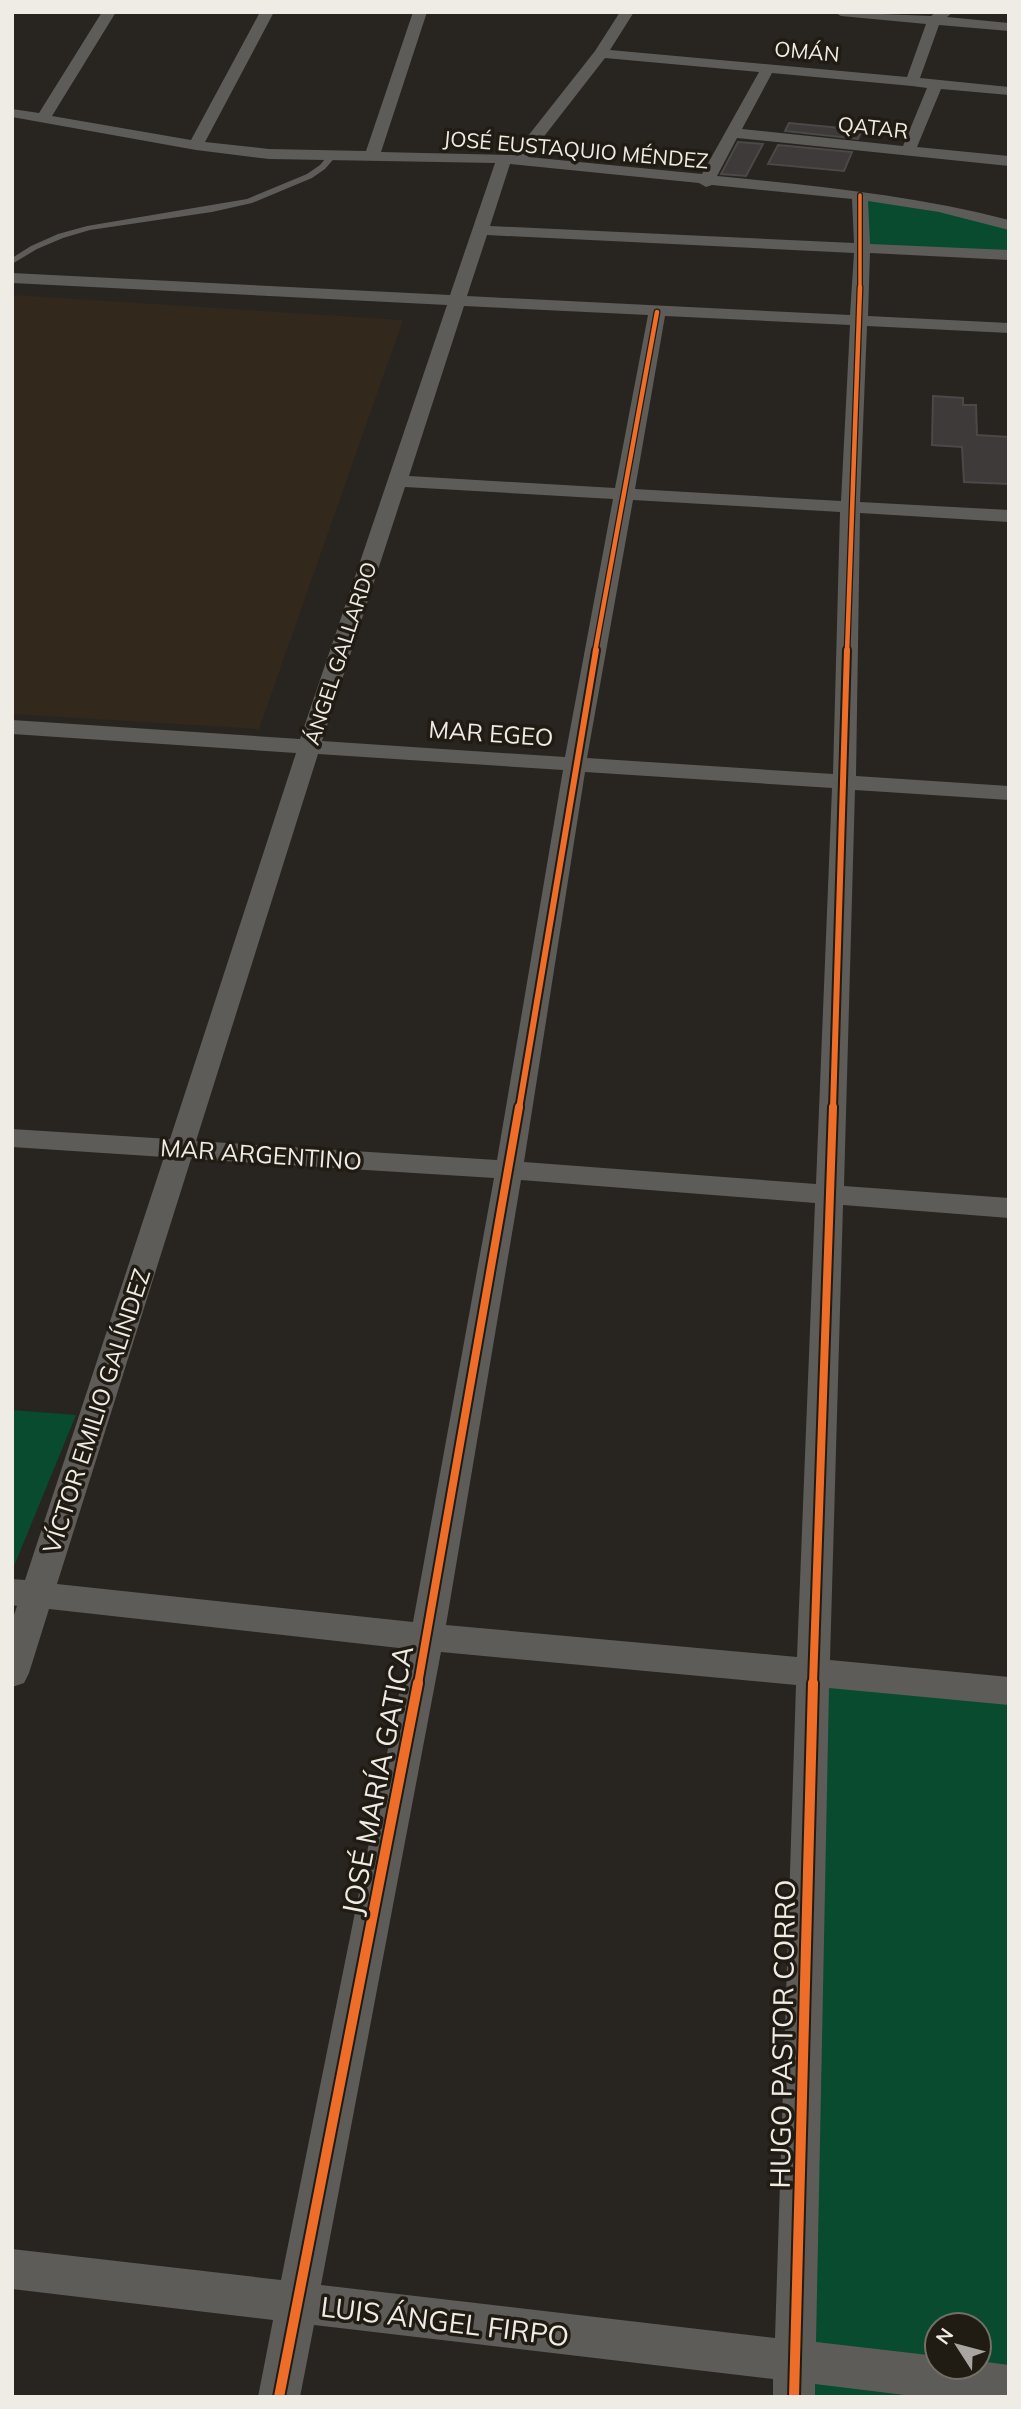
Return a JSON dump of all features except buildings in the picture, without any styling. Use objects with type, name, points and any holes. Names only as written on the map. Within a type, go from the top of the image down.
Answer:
[{"type":"street","points":[[44,117],[109,12]]},
{"type":"street","points":[[196,145],[267,12]]},
{"type":"street","points":[[372,156],[420,12]]},
{"type":"street","name":"ÁNGEL GALLARDO","points":[[180,1148],[479,230],[510,160],[601,53],[627,12]]},
{"type":"street","points":[[841,12],[940,16],[1009,27]]},
{"type":"street","points":[[972,12],[1009,27]]},
{"type":"street","points":[[912,82],[940,16]]},
{"type":"street","name":"OMÁN","points":[[601,53],[1009,91]]},
{"type":"street","points":[[706,182],[768,68]]},
{"type":"street","points":[[908,152],[936,84]]},
{"type":"street","name":"JOSÉ EUSTAQUIO MÉNDEZ","points":[[12,113],[196,145],[269,154],[510,160],[706,182],[860,195],[940,206],[1009,225]]},
{"type":"street","name":"QATAR","points":[[733,133],[1009,162]]},
{"type":"street","name":"HUGO PASTOR CORRO","points":[[795,2379],[813,1672],[844,782],[850,506],[862,249],[860,195]]},
{"type":"street","points":[[479,230],[1009,256]]},
{"type":"street","points":[[12,278],[1009,328]]},
{"type":"street","name":"JOSÉ MARÍA GATICA","points":[[279,2397],[427,1637],[509,1170],[575,765],[657,312]]},
{"type":"street","points":[[397,481],[1009,516]]},
{"type":"street","name":"MAR EGEO","points":[[13,729],[1009,793]]},
{"type":"street","name":"MAR ARGENTINO","points":[[12,1138],[509,1170],[1009,1208]]},
{"type":"street","name":"VÍCTOR EMILIO GALÍNDEZ","points":[[12,1673],[25,1594],[180,1148]]},
{"type":"street","points":[[25,1594],[427,1637],[1009,1691]]},
{"type":"street","name":"LUIS ÁNGEL FIRPO","points":[[12,2269],[295,2304],[795,2379],[1009,2386]]},
{"type":"lane","points":[[12,262],[22,254],[58,238],[114,224],[240,204],[316,172],[333,155]]},
{"type":"shaded area","points":[[12,295],[403,320],[259,729],[12,714]]},
{"type":"green space","points":[[861,196],[1009,226],[1009,255],[864,248]]},
{"type":"green space","points":[[12,1410],[76,1415],[12,1571]]},
{"type":"green space","points":[[821,1678],[1009,1695],[1009,2397],[797,2397]]},
{"type":"cycle path","points":[[794,2397],[813,1672],[844,782],[850,506],[862,249],[860,195]]},
{"type":"cycle path","points":[[279,2397],[427,1637],[509,1170],[575,764],[657,312]]}]
